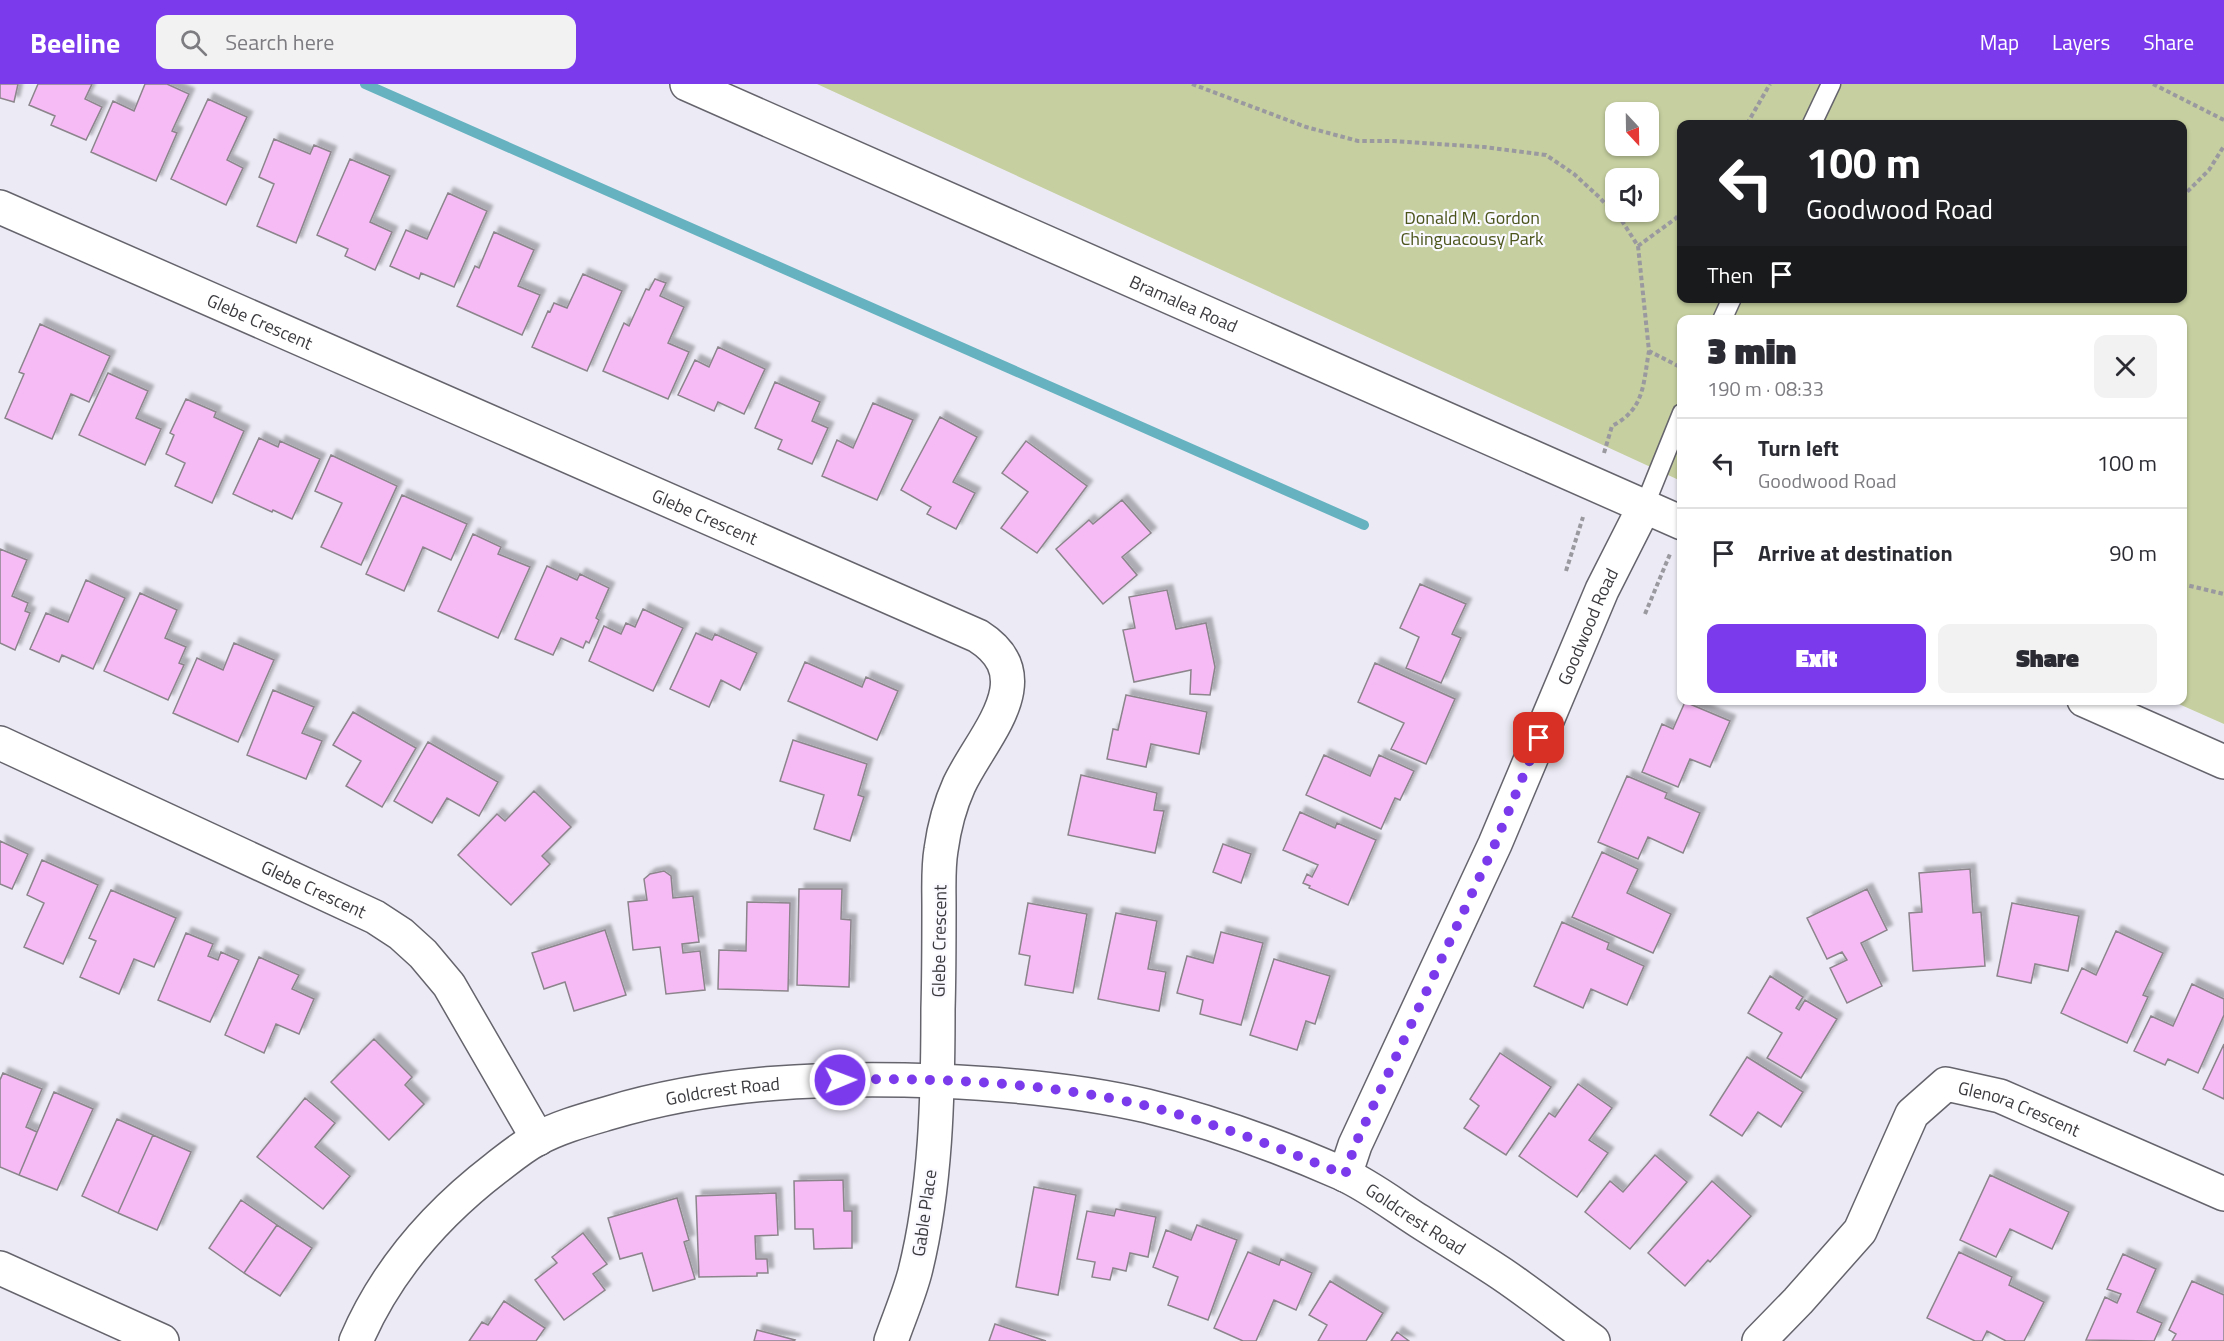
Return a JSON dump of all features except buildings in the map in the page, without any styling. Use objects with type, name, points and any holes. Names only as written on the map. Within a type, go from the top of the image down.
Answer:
[{"type":"street","name":"Bramalea Road","points":[[687,84],[1644,507],[1677,536]]},
{"type":"street","name":"Glebe Crescent","points":[[0,207],[978,636],[994,648],[1008,672],[1007,694],[997,719],[959,785],[950,808],[940,856],[938,1081]]},
{"type":"street","name":"Goodwood Road","points":[[1345,1175],[1355,1145],[1495,844],[1602,590],[1644,507]]},
{"type":"street","points":[[2095,705],[2224,762]]},
{"type":"street","name":"Glebe Crescent","points":[[0,743],[375,917],[401,934],[423,954],[449,985],[538,1139]]},
{"type":"street","name":"Goldcrest Road","points":[[356,1341],[390,1277],[428,1230],[470,1188],[538,1139],[586,1120],[635,1105],[691,1092],[802,1081],[878,1079],[986,1082],[1077,1093],[1146,1106],[1285,1150],[1345,1175],[1505,1275],[1593,1341]]},
{"type":"street","name":"Gable Place","points":[[891,1341],[915,1273],[927,1211],[938,1081]]},
{"type":"street","name":"Glenora Crescent","points":[[1759,1341],[1860,1231],[1912,1114],[1946,1084],[2000,1096],[2224,1194]]},
{"type":"street","points":[[0,1268],[162,1341]]},
{"type":"lane","points":[[1814,120],[1831,84]]},
{"type":"lane","points":[[1644,507],[1677,425]]},
{"type":"path","points":[[1192,84],[1306,127],[1358,141],[1484,147],[1546,155],[1574,174],[1598,196],[1622,221],[1638,246],[1649,351],[1677,365]]},
{"type":"path","points":[[1749,120],[1770,84]]},
{"type":"path","points":[[2153,84],[2224,120]]},
{"type":"path","points":[[2187,192],[2209,170],[2224,146]]},
{"type":"path","points":[[1638,246],[1677,217]]},
{"type":"path","points":[[1645,614],[1677,536]]},
{"type":"path","points":[[2187,585],[2224,594]]},
{"type":"green space","name":"Donald M. Gordon Chinguacousy Park","points":[[817,84],[2224,84],[2224,724],[2181,705],[2187,705],[2187,315],[1677,315],[1677,479]]},
{"type":"waterway","points":[[365,84],[1364,525]]},
{"type":"route","points":[[840,1080],[986,1082],[1077,1093],[1146,1106],[1221,1128],[1285,1150],[1345,1175],[1355,1145],[1495,844],[1539,738]]}]
